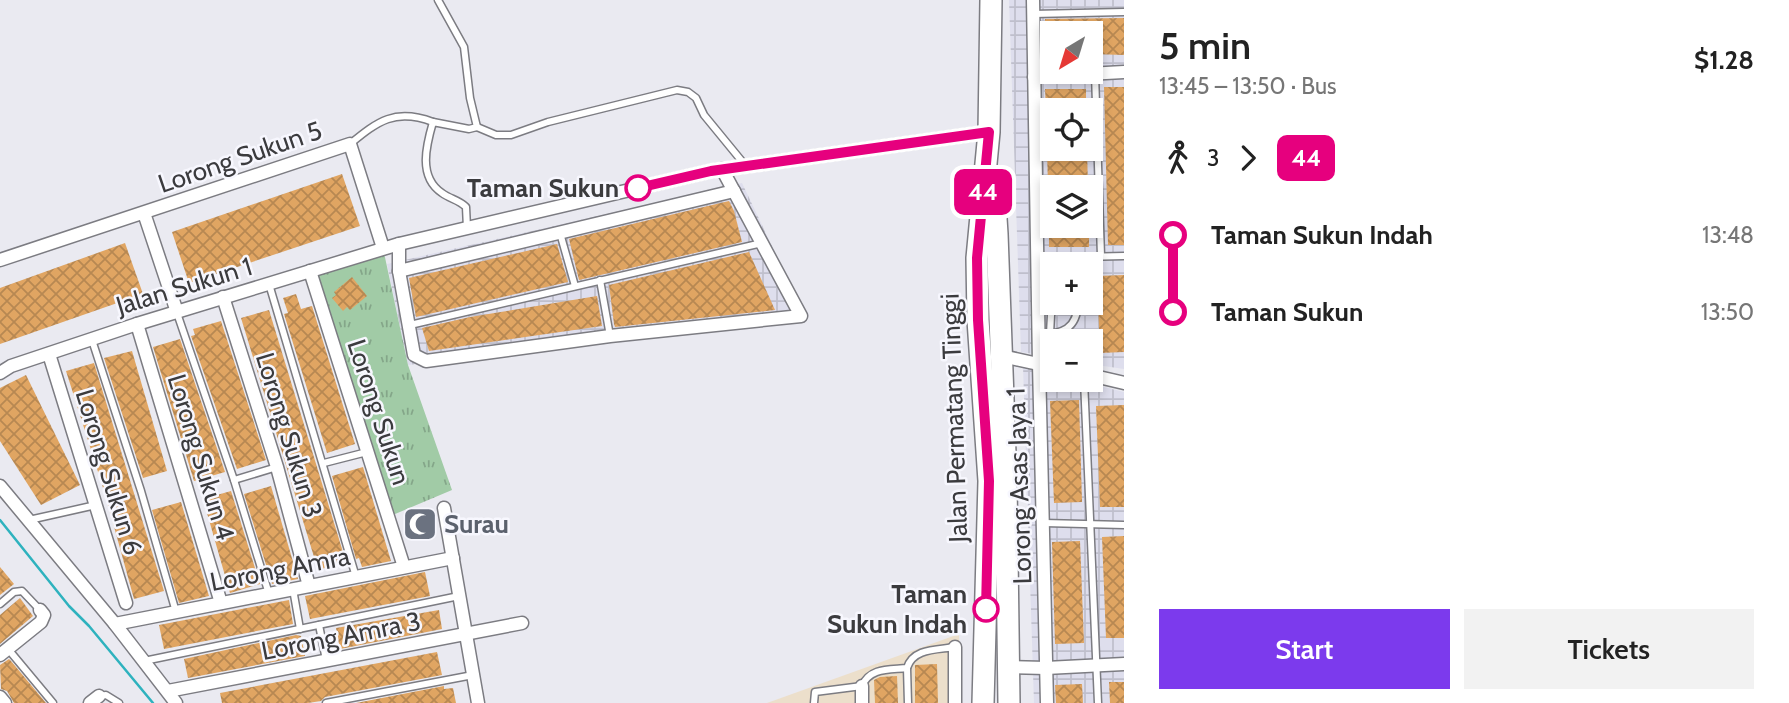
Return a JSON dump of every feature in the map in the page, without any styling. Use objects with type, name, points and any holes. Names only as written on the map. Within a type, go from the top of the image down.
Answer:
[{"type":"highway","name":"Jalan Permatang Tinggi","points":[[984,694],[989,481],[978,320],[977,258],[989,132],[991,0]]},
{"type":"highway","name":"Jalan Permatang Tinggi","points":[[989,132],[998,234],[1009,703]]},
{"type":"highway","points":[[978,320],[992,351],[1002,356]]},
{"type":"highway","points":[[984,694],[998,666],[1009,667]]},
{"type":"street","name":"Lorong Asas Jaya 1","points":[[1033,0],[1038,263],[1044,329]]},
{"type":"street","points":[[1103,73],[1124,72]]},
{"type":"street","points":[[1034,77],[1040,77]]},
{"type":"street","name":"Jalan Sukun 1","points":[[0,373],[10,366],[137,324],[399,244],[722,169],[989,132]]},
{"type":"street","points":[[350,144],[383,248]]},
{"type":"street","name":"Lorong Sukun 5","points":[[0,260],[350,144]]},
{"type":"street","points":[[399,244],[399,271],[414,355],[426,360],[610,336],[802,316],[722,169]]},
{"type":"street","points":[[399,271],[734,191]]},
{"type":"street","name":"Lorong Sukun 5","points":[[144,213],[177,312]]},
{"type":"street","name":"Lorong Sukun","points":[[310,271],[404,567]]},
{"type":"street","name":"Lorong Sukun 3","points":[[223,297],[277,467],[309,586]]},
{"type":"street","name":"Lorong Sukun 4","points":[[137,324],[221,603]]},
{"type":"street","name":"Lorong Sukun 6","points":[[49,354],[126,603]]},
{"type":"street","points":[[1002,356],[1040,364]]},
{"type":"street","points":[[1103,378],[1124,383]]},
{"type":"street","name":"Lorong Asas Jaya 1","points":[[1045,392],[1047,703]]},
{"type":"street","points":[[0,486],[115,624],[176,703]]},
{"type":"street","points":[[444,508],[478,703]]},
{"type":"street","name":"Lorong Amra","points":[[115,624],[453,558]]},
{"type":"street","points":[[4,652],[41,622],[44,615],[40,610]]},
{"type":"street","name":"Lorong Amra 3","points":[[168,691],[522,623]]},
{"type":"street","points":[[955,648],[955,703]]},
{"type":"street","points":[[1009,667],[1124,664]]},
{"type":"street","points":[[862,686],[862,703]]},
{"type":"street","points":[[0,696],[5,703]]},
{"type":"lane","points":[[438,0],[464,47],[470,98],[477,127]]},
{"type":"lane","points":[[1033,14],[1124,12]]},
{"type":"lane","points":[[1095,84],[1101,252]]},
{"type":"lane","points":[[350,144],[379,121],[408,116],[469,129],[477,127],[496,135],[511,135],[548,122],[677,90],[688,92],[696,98],[704,115],[746,167]]},
{"type":"lane","points":[[432,122],[425,163],[428,179],[439,192],[464,204],[467,228]]},
{"type":"lane","points":[[560,233],[575,286]]},
{"type":"lane","points":[[410,325],[762,243]]},
{"type":"lane","points":[[1103,256],[1124,256]]},
{"type":"lane","points":[[600,280],[610,336]]},
{"type":"lane","points":[[269,284],[356,577]]},
{"type":"lane","points":[[177,312],[269,594]]},
{"type":"lane","points":[[92,339],[141,491],[176,612]]},
{"type":"lane","points":[[1085,392],[1098,703]]},
{"type":"lane","points":[[324,463],[368,452]]},
{"type":"lane","points":[[234,480],[277,467]]},
{"type":"lane","points":[[29,520],[96,505]]},
{"type":"lane","points":[[1044,523],[1124,525]]},
{"type":"lane","points":[[293,589],[300,629]]},
{"type":"lane","points":[[0,604],[14,592],[22,591],[40,610]]},
{"type":"lane","points":[[144,661],[459,596]]},
{"type":"lane","points":[[319,625],[326,662]]},
{"type":"lane","points":[[908,703],[909,661],[916,654],[955,648]]},
{"type":"lane","points":[[4,652],[53,703]]},
{"type":"lane","points":[[814,703],[816,692],[862,686],[868,675],[874,672],[907,668]]},
{"type":"lane","points":[[326,703],[473,675]]},
{"type":"lane","points":[[95,699],[106,695],[119,703]]},
{"type":"shaded area","points":[[1009,0],[1124,0],[1124,369],[1103,366],[1103,329],[1040,329],[1040,355],[1021,352]]},
{"type":"shaded area","points":[[742,183],[807,320],[408,365],[387,264]]},
{"type":"shaded area","points":[[1023,366],[1040,371],[1040,392],[1103,392],[1103,387],[1124,392],[1124,703],[1034,703]]},
{"type":"shaded area","points":[[959,634],[961,703],[767,703]]},
{"type":"green space","points":[[383,248],[408,365],[452,490],[388,517],[310,271]]},
{"type":"building","points":[[1124,18],[1124,55],[1103,54],[1103,21],[1045,19]]},
{"type":"building","points":[[1104,87],[1124,87],[1124,245],[1108,245]]},
{"type":"building","points":[[1045,89],[1086,89],[1086,98],[1045,98]]},
{"type":"building","points":[[1047,161],[1087,161],[1088,175],[1048,175]]},
{"type":"building","points":[[342,174],[360,226],[189,283],[172,232]]},
{"type":"building","points":[[729,201],[742,242],[579,280],[569,239]]},
{"type":"building","points":[[1049,238],[1089,238],[1089,247],[1049,247]]},
{"type":"building","points":[[125,243],[143,294],[0,344],[0,288]]},
{"type":"building","points":[[557,244],[568,282],[416,317],[409,278]]},
{"type":"building","points":[[749,252],[775,310],[615,327],[609,285]]},
{"type":"building","points":[[1124,275],[1124,352],[1103,353],[1103,329],[1099,329],[1099,315],[1103,315],[1103,276]]},
{"type":"building","points":[[352,277],[367,296],[350,310],[347,307],[343,311],[332,298],[336,295],[334,292]]},
{"type":"building","points":[[296,294],[301,309],[312,306],[355,444],[327,453],[284,314],[288,313],[283,298]]},
{"type":"building","points":[[597,296],[602,326],[429,351],[422,328],[470,317]]},
{"type":"building","points":[[269,310],[346,562],[318,570],[241,318]]},
{"type":"building","points":[[221,321],[266,460],[237,469],[191,336],[195,335],[193,329]]},
{"type":"building","points":[[180,339],[225,472],[194,481],[153,347]]},
{"type":"building","points":[[132,351],[167,471],[143,478],[104,358]]},
{"type":"building","points":[[94,363],[164,591],[134,599],[105,494],[66,371]]},
{"type":"building","points":[[26,375],[80,485],[41,505],[0,441],[0,388]]},
{"type":"building","points":[[1079,400],[1082,502],[1054,503],[1050,401]]},
{"type":"building","points":[[1124,405],[1124,507],[1100,507],[1096,406]]},
{"type":"building","points":[[363,467],[391,561],[362,567],[359,558],[356,559],[332,476]]},
{"type":"building","points":[[271,486],[298,579],[272,584],[244,494]]},
{"type":"building","points":[[231,491],[260,584],[230,593],[203,499]]},
{"type":"building","points":[[181,502],[209,596],[179,603],[152,510]]},
{"type":"building","name":"Surau","points":[[416,513],[429,516],[426,531],[410,531]]},
{"type":"building","points":[[1124,536],[1124,638],[1106,638],[1102,537]]},
{"type":"building","points":[[1080,541],[1084,643],[1055,644],[1052,542]]},
{"type":"building","points":[[0,567],[14,584],[0,595]]},
{"type":"building","points":[[425,572],[430,596],[310,619],[305,596]]},
{"type":"building","points":[[20,598],[33,616],[0,644],[0,615]]},
{"type":"building","points":[[289,600],[293,624],[164,649],[159,625]]},
{"type":"building","points":[[439,610],[442,629],[340,649],[336,628]]},
{"type":"building","points":[[301,636],[305,656],[188,678],[184,659]]},
{"type":"building","points":[[437,652],[442,675],[325,697],[321,701],[308,703],[222,703],[220,693]]},
{"type":"building","points":[[9,659],[46,703],[14,703],[7,691],[1,689],[0,665]]},
{"type":"building","points":[[937,664],[938,703],[915,703],[915,665]]},
{"type":"building","points":[[897,676],[898,703],[875,703],[874,680]]},
{"type":"building","points":[[1109,682],[1124,682],[1124,703],[1110,703]]},
{"type":"building","points":[[1082,684],[1083,703],[1056,703],[1055,685]]},
{"type":"building","points":[[444,686],[444,689],[453,688],[456,703],[356,703]]},
{"type":"waterway","points":[[0,520],[69,606],[153,703]]},
{"type":"bus line","name":"44","points":[[638,188],[711,171],[989,132],[977,258],[978,320],[989,481],[986,609]]},
{"type":"place","name":"Taman Sukun","points":[[638,188]]},
{"type":"place","name":"Surau","points":[[420,524]]},
{"type":"place","name":"Taman Sukun Indah","points":[[986,609]]}]
